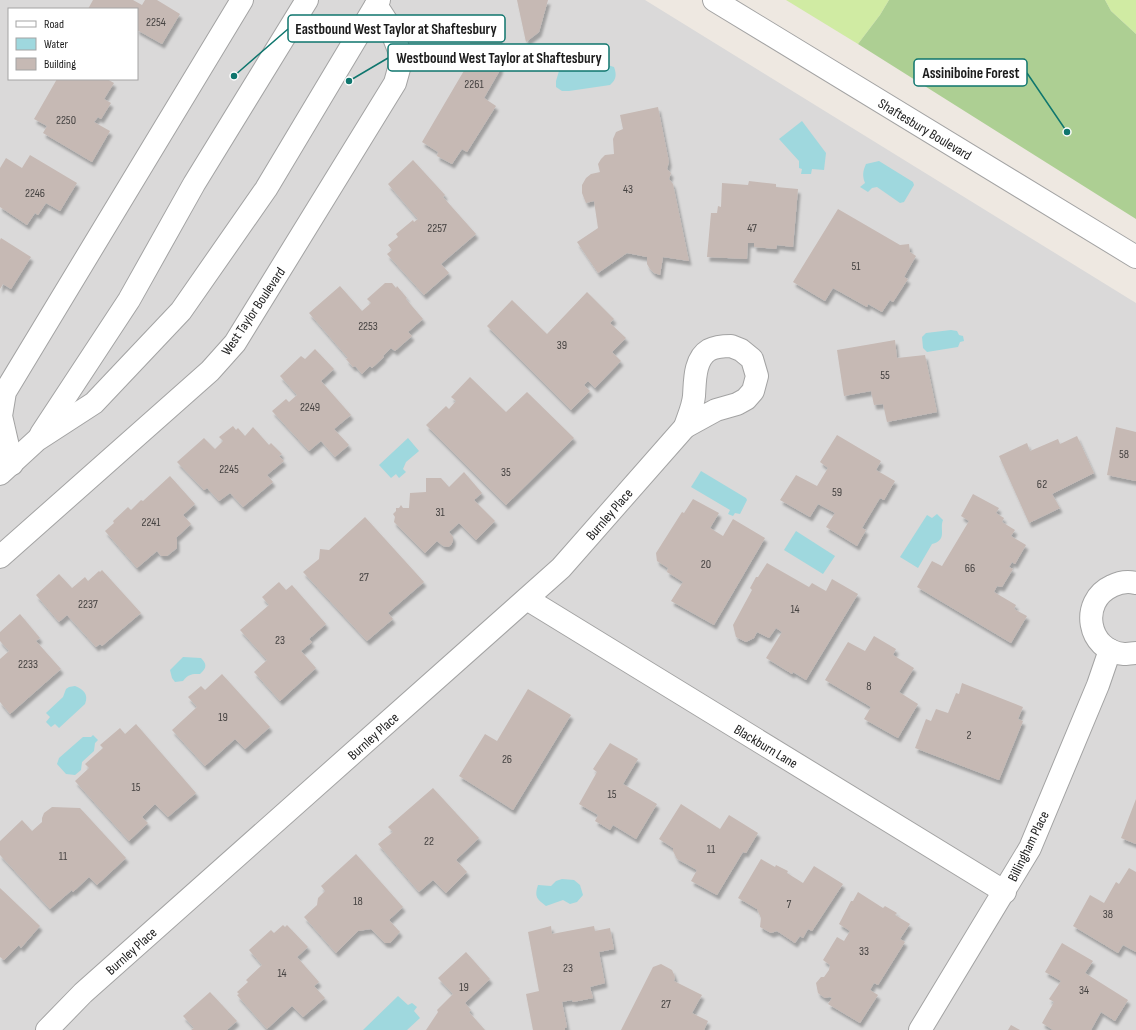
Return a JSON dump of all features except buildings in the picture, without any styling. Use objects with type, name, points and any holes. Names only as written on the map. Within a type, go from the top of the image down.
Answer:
[{"type":"street","name":"West Taylor Boulevard","points":[[6,469],[1,416],[5,392],[242,0]]},
{"type":"street","name":"West Taylor Boulevard","points":[[37,440],[129,300],[194,184],[307,0]]},
{"type":"street","name":"Shaftesbury Boulevard","points":[[714,0],[1136,257]]},
{"type":"street","name":"West Taylor Boulevard","points":[[6,469],[37,440],[94,403],[181,311],[266,189],[378,3]]},
{"type":"street","name":"West Taylor Boulevard","points":[[0,556],[210,371],[235,343],[395,83],[402,58],[389,25],[378,3]]},
{"type":"street","name":"Burnley Place","points":[[47,1030],[83,993],[561,568],[685,426]]},
{"type":"street","points":[[1136,584],[1131,582],[1118,583],[1106,588],[1097,597],[1092,609],[1091,621],[1095,635],[1103,645],[1110,650],[1123,654],[1136,653]]},
{"type":"street","name":"Blackburn Lane","points":[[527,599],[1005,892]]},
{"type":"street","name":"Billingham Place","points":[[920,1030],[1005,892],[1030,848],[1098,685],[1110,650]]},
{"type":"shaded area","points":[[0,0],[645,0],[1136,303],[1136,1030],[0,1030]]},
{"type":"green space","points":[[786,0],[889,0],[880,15],[858,44]]},
{"type":"green space","points":[[889,0],[1105,0],[1111,11],[1136,34],[1136,219],[858,44],[880,15]]},
{"type":"green space","points":[[1105,0],[1136,0],[1136,34],[1111,11]]},
{"type":"water","points":[[566,52],[614,67],[616,75],[614,81],[610,85],[562,91],[556,87],[559,71],[553,69],[557,61],[561,62],[563,53]]},
{"type":"water","points":[[802,121],[826,153],[824,170],[812,169],[811,174],[801,174],[802,169],[799,168],[799,161],[779,139]]},
{"type":"water","points":[[879,161],[913,182],[914,185],[904,202],[900,203],[877,187],[872,188],[868,192],[860,187],[865,183],[863,173],[866,164]]},
{"type":"water","points":[[951,330],[957,331],[959,335],[963,336],[964,341],[960,342],[958,347],[927,352],[923,348],[922,337],[926,333]]},
{"type":"water","points":[[408,438],[419,451],[406,462],[403,469],[406,472],[399,478],[396,474],[391,478],[379,465]]},
{"type":"water","points":[[701,471],[746,498],[747,500],[740,514],[735,513],[733,516],[728,514],[730,510],[691,487]]},
{"type":"water","points":[[937,514],[943,520],[940,540],[932,544],[918,568],[900,557],[927,515],[932,518]]},
{"type":"water","points":[[796,531],[835,556],[823,574],[784,550]]},
{"type":"water","points":[[183,657],[201,658],[205,664],[205,668],[200,674],[190,675],[183,681],[175,682],[172,678],[170,670]]},
{"type":"water","points":[[75,686],[86,695],[85,704],[59,728],[55,724],[51,727],[46,722],[50,717],[46,713],[63,697],[66,689]]},
{"type":"water","points":[[93,735],[98,740],[95,743],[94,751],[82,762],[81,770],[75,775],[66,774],[57,764],[59,758],[83,737],[91,737]]},
{"type":"water","points":[[562,879],[574,880],[580,885],[583,895],[577,902],[570,904],[563,900],[546,906],[536,895],[538,885],[551,886],[556,881]]},
{"type":"water","points":[[398,996],[408,1005],[412,1003],[417,1007],[414,1011],[420,1018],[407,1030],[363,1030]]},
{"type":"place","name":"Eastbound West Taylor at Shaftesbury","points":[[234,76]]},
{"type":"place","name":"Westbound West Taylor at Shaftesbury","points":[[349,81]]},
{"type":"place","name":"Assiniboine Forest","points":[[1067,132]]}]
